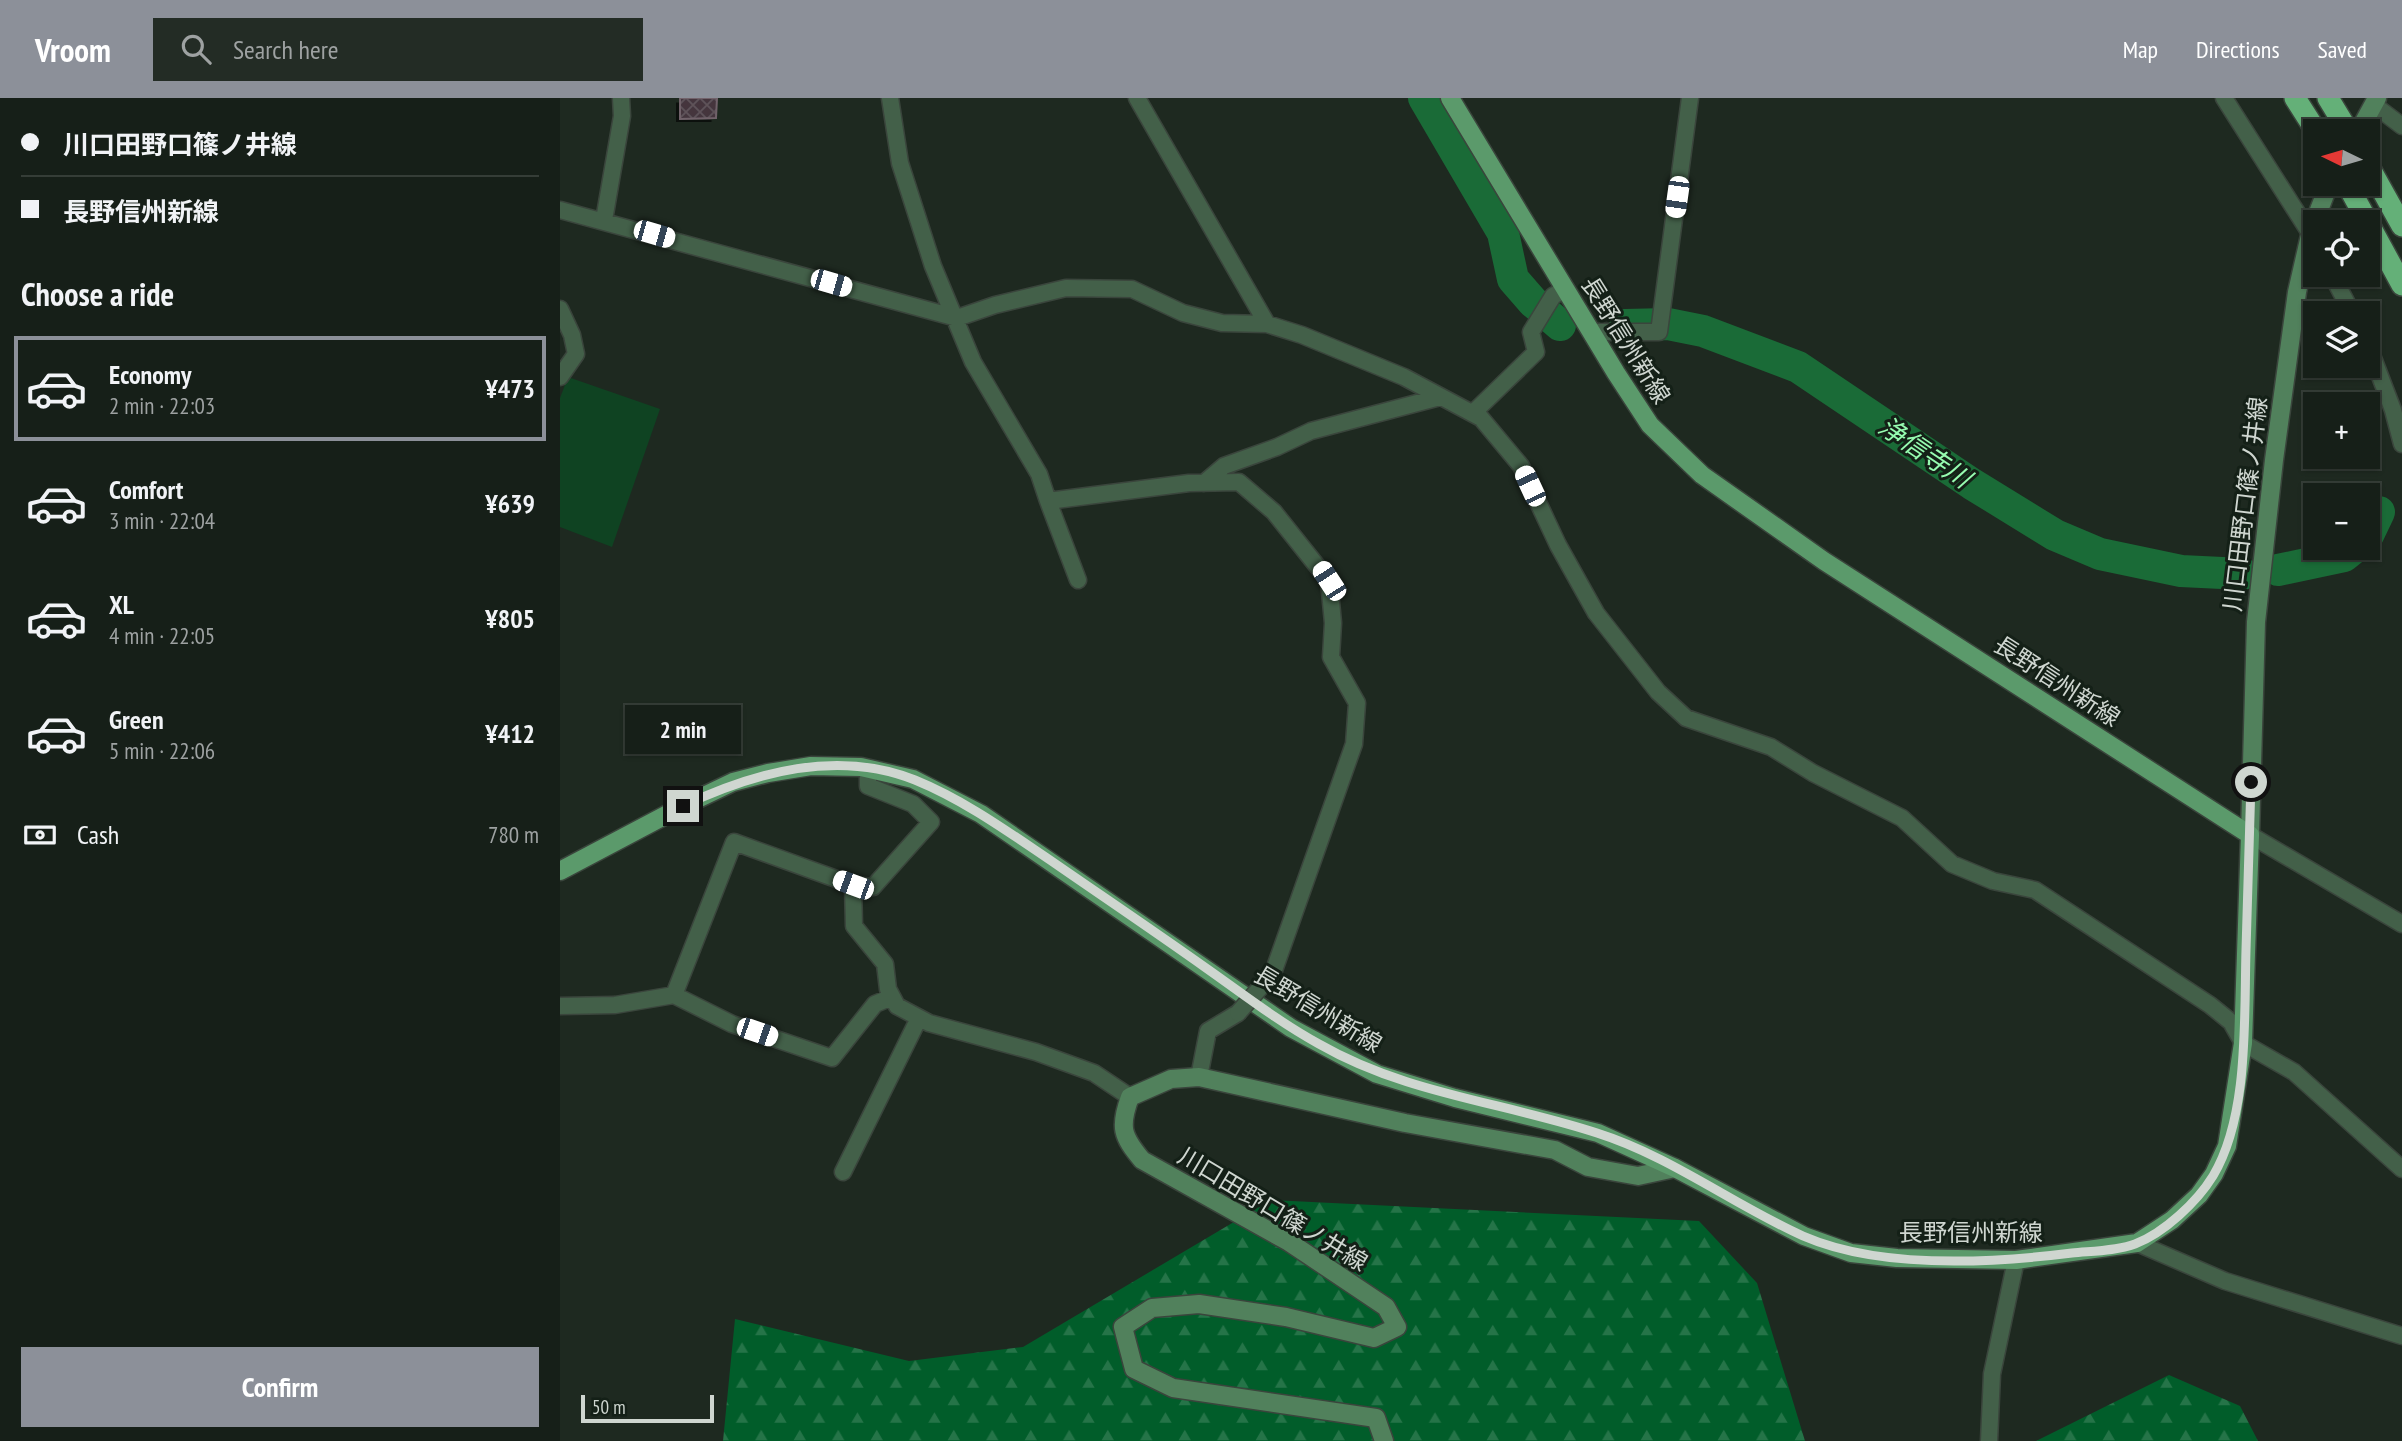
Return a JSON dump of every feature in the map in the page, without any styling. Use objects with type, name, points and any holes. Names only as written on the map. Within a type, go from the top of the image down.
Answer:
[{"type":"highway","points":[[2295,98],[2308,119]]},
{"type":"highway","points":[[2328,98],[2341,119]]},
{"type":"highway","points":[[2380,186],[2402,226]]},
{"type":"highway","points":[[2354,196],[2402,285]]},
{"type":"main road","name":"長野信州新線","points":[[560,871],[733,782],[811,766],[868,769],[913,779],[981,814],[1291,1028],[1349,1061],[1410,1086],[1598,1133],[1675,1168],[1804,1236],[1851,1253],[1897,1258],[2016,1261],[2137,1243],[2172,1220],[2199,1195],[2214,1174],[2227,1146],[2237,1099],[2243,1043],[2250,835],[1824,561],[1702,475],[1650,425],[1591,332],[1559,293],[1450,98]]},
{"type":"main road","points":[[2366,119],[2376,101]]},
{"type":"main road","name":"川口田野口篠ノ井線","points":[[2250,835],[2256,622],[2297,292],[2303,271]]},
{"type":"main road","points":[[1130,1097],[1171,1079],[1199,1077],[1405,1123],[1555,1150],[1588,1167],[1638,1176],[1675,1168]]},
{"type":"main road","name":"川口田野口篠ノ井線","points":[[1130,1097],[1123,1114],[1124,1139],[1142,1160],[1289,1242],[1386,1307],[1397,1327],[1374,1338],[1286,1317],[1199,1304],[1152,1308],[1124,1327],[1134,1369],[1173,1388],[1376,1418],[1384,1441]]},
{"type":"street","points":[[604,220],[622,116],[621,98]]},
{"type":"street","points":[[890,98],[900,163],[926,248],[973,362],[1039,474],[1078,580]]},
{"type":"street","points":[[1138,98],[1267,324]]},
{"type":"street","points":[[1591,332],[1659,332],[1690,98]]},
{"type":"street","points":[[2224,98],[2303,220]]},
{"type":"street","points":[[2376,101],[2402,126]]},
{"type":"street","points":[[560,211],[604,220],[957,318],[995,305],[1066,288],[1132,289],[1183,313],[1222,323],[1267,324],[1342,351],[1473,413],[1481,418],[1521,466],[1558,545],[1596,613],[1658,692],[1686,718],[1771,747],[1813,773],[1902,818],[1952,864],[1993,881],[2035,890],[2210,1004],[2231,1022],[2243,1043],[2294,1072],[2402,1169]]},
{"type":"street","points":[[1473,413],[1536,352],[1531,332],[1559,293]]},
{"type":"street","points":[[560,309],[572,335],[576,354],[560,377]]},
{"type":"street","points":[[2380,376],[2402,444]]},
{"type":"street","points":[[1203,483],[1224,466],[1277,447],[1311,430],[1440,397]]},
{"type":"street","points":[[1048,501],[1203,483],[1239,482],[1274,512],[1329,581],[1334,623],[1331,657],[1357,703],[1354,744],[1273,973],[1238,1013],[1208,1031],[1199,1077]]},
{"type":"street","points":[[674,995],[734,842],[853,885],[873,887],[931,822],[913,804],[868,786],[868,769]]},
{"type":"street","points":[[2250,835],[2402,924]]},
{"type":"street","points":[[853,885],[854,926],[885,964],[892,997],[897,1006],[919,1018],[1094,1073],[1130,1097]]},
{"type":"street","points":[[560,1006],[615,1005],[674,995],[732,1024],[832,1058],[874,1004],[892,997]]},
{"type":"street","points":[[843,1172],[919,1018]]},
{"type":"street","points":[[2137,1243],[2225,1281],[2402,1335]]},
{"type":"street","points":[[1989,1441],[1992,1374],[2016,1261]]},
{"type":"green space","points":[[568,377],[660,409],[612,547],[560,527],[560,398]]},
{"type":"green space","points":[[1271,1200],[1699,1221],[1757,1283],[1805,1441],[723,1441],[735,1319],[909,1361],[1023,1347]]},
{"type":"green space","points":[[2169,1375],[2240,1406],[2258,1441],[2036,1441]]},
{"type":"building","points":[[680,98],[717,98],[716,118],[680,119]]},
{"type":"waterway","name":"浄信寺川","points":[[1424,98],[1503,233],[1513,279],[1533,302],[1560,325]]},
{"type":"waterway","name":"浄信寺川","points":[[1625,325],[1668,324],[1703,331],[1798,367],[1972,484],[2055,535],[2100,554],[2181,571],[2243,574]]},
{"type":"waterway","name":"浄信寺川","points":[[2278,570],[2325,560]]},
{"type":"route","points":[[683,806],[733,782],[811,766],[862,767],[913,779],[981,814],[1291,1028],[1377,1074],[1410,1086],[1598,1133],[1675,1168],[1804,1236],[1851,1253],[1897,1258],[2016,1261],[2137,1243],[2172,1220],[2199,1195],[2214,1174],[2227,1146],[2237,1099],[2243,1043],[2251,782]]}]
